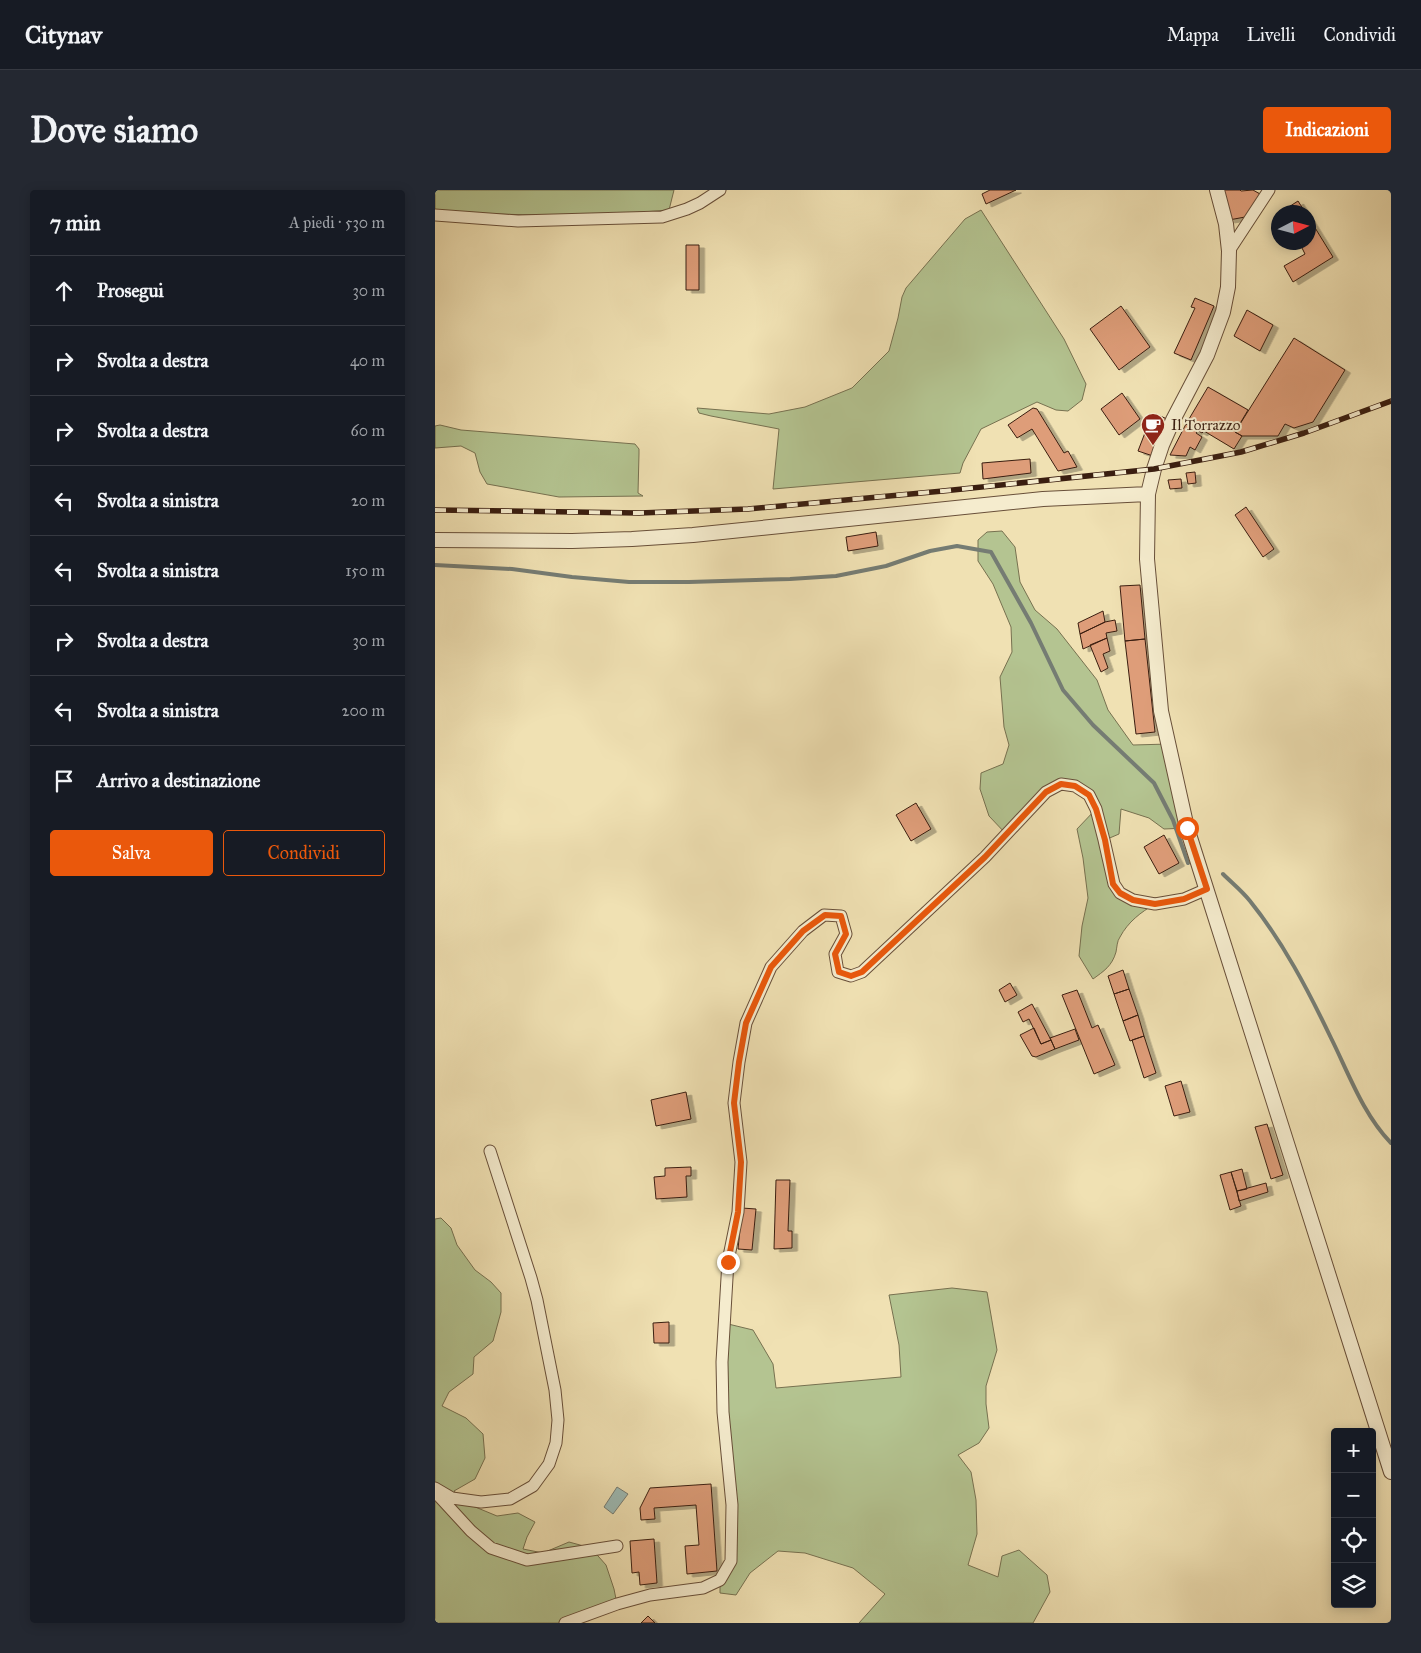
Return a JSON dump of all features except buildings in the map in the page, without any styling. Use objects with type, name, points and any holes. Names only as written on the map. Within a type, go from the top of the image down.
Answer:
[{"type":"street","points":[[435,215],[518,221],[662,217],[700,203],[720,190]]},
{"type":"street","points":[[1217,190],[1226,224],[1229,251],[1228,287],[1223,312],[1207,355],[1169,428],[1154,469],[1148,494],[1147,559],[1161,711],[1187,828],[1391,1472]]},
{"type":"street","points":[[1229,251],[1269,190]]},
{"type":"street","points":[[435,540],[632,540],[1043,499],[1148,494]]},
{"type":"street","points":[[565,1623],[617,1604],[650,1595],[703,1588],[720,1580],[731,1561],[732,1505],[723,1412],[722,1362],[728,1262],[738,1212],[741,1162],[734,1103],[746,1023],[771,967],[803,931],[825,915],[841,916],[846,934],[835,954],[839,972],[851,976],[862,972],[985,857],[1046,792],[1061,784],[1075,786],[1089,795],[1096,809],[1105,840],[1113,884],[1120,893],[1133,900],[1155,904],[1184,899],[1207,889]]},
{"type":"street","points":[[435,1490],[452,1498],[481,1502],[510,1499],[533,1486],[549,1464],[556,1443],[558,1420],[555,1390],[537,1300],[490,1151]]},
{"type":"street","points":[[435,1490],[471,1531],[491,1548],[527,1560],[617,1546]]},
{"type":"green space","points":[[435,190],[674,190],[669,210],[552,215],[435,211]]},
{"type":"green space","points":[[981,210],[1064,339],[1086,384],[1082,400],[1068,411],[1056,410],[1037,402],[981,429],[963,463],[960,473],[773,489],[779,429],[699,413],[697,408],[769,414],[805,407],[852,388],[889,351],[902,297],[906,288],[965,219]]},
{"type":"green space","points":[[440,425],[461,430],[635,444],[639,449],[638,493],[643,496],[559,497],[487,484],[480,472],[475,453],[461,446],[435,448],[435,426]]},
{"type":"green space","points":[[1002,531],[1015,547],[1020,582],[1035,610],[1057,629],[1097,680],[1108,710],[1133,745],[1169,744],[1187,828],[1164,829],[1149,818],[1121,809],[1119,834],[1105,840],[1120,893],[1155,904],[1131,922],[1118,940],[1116,952],[1110,965],[1093,979],[1079,956],[1082,926],[1088,898],[1077,829],[1096,809],[1089,795],[1061,784],[1007,835],[989,816],[980,789],[981,773],[1003,764],[1009,745],[1004,727],[1000,677],[1012,652],[1011,627],[993,584],[978,561],[978,540],[987,532]]},
{"type":"green space","points":[[441,1218],[451,1228],[457,1245],[475,1270],[491,1282],[501,1293],[501,1312],[493,1341],[474,1357],[473,1374],[449,1392],[442,1406],[466,1418],[483,1434],[485,1458],[475,1479],[454,1491],[468,1504],[497,1516],[518,1513],[535,1522],[523,1549],[543,1553],[569,1542],[591,1548],[606,1565],[617,1604],[565,1623],[435,1623],[435,1219]]},
{"type":"green space","points":[[952,1288],[987,1292],[997,1350],[986,1386],[989,1428],[979,1443],[958,1455],[971,1472],[976,1500],[977,1534],[968,1565],[998,1577],[1002,1556],[1019,1550],[1047,1575],[1050,1592],[1033,1623],[859,1623],[885,1594],[853,1568],[805,1553],[778,1551],[750,1573],[736,1595],[720,1593],[720,1580],[731,1561],[724,1323],[753,1330],[773,1364],[776,1388],[901,1377],[899,1345],[889,1295]]},
{"type":"water","points":[[617,1487],[628,1494],[613,1514],[604,1507]]},
{"type":"waterway","points":[[435,565],[512,569],[629,582],[689,582],[836,576],[886,566],[930,551],[957,546],[991,552],[1031,623],[1063,690],[1093,725],[1154,783],[1173,820],[1188,863]]},
{"type":"waterway","points":[[1223,874],[1250,901],[1284,950],[1313,1002],[1364,1107],[1391,1143]]},
{"type":"railway","points":[[435,510],[639,513],[748,509],[1154,469],[1241,452],[1304,433],[1391,401]]},
{"type":"place","name":"Il Torrazzo","points":[[1153,446]]},
{"type":"route","points":[[728,1262],[738,1212],[741,1162],[734,1103],[746,1023],[771,967],[803,931],[825,915],[841,916],[846,934],[835,954],[839,972],[851,976],[862,972],[985,857],[1046,792],[1061,784],[1075,786],[1089,795],[1096,809],[1105,840],[1113,884],[1120,893],[1133,900],[1155,904],[1184,899],[1207,889],[1187,828]]}]
